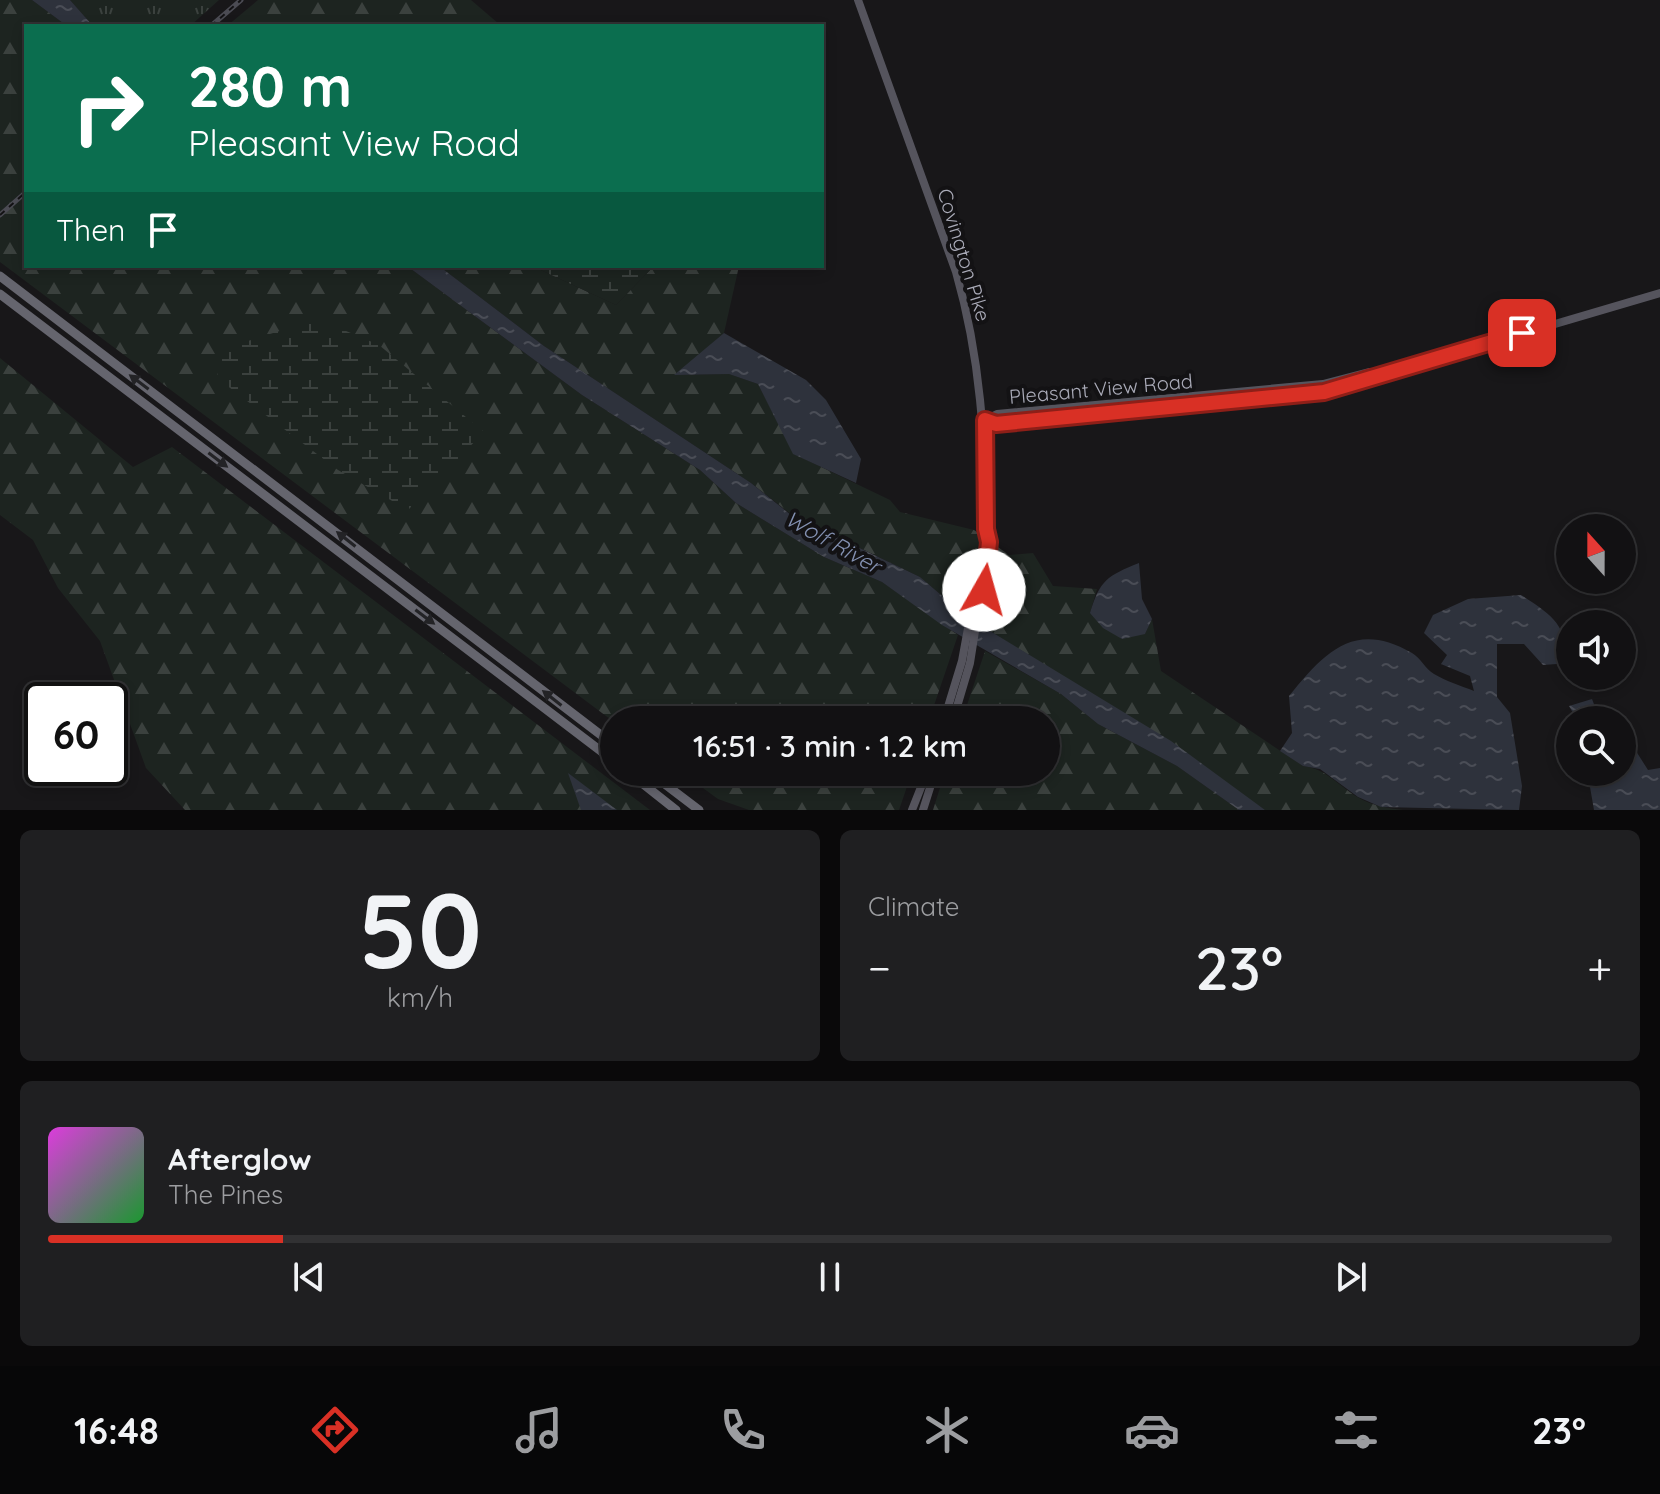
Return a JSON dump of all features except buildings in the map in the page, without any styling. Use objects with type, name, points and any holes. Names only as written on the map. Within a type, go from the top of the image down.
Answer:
[{"type":"highway","points":[[0,276],[600,734]]},
{"type":"highway","points":[[0,294],[600,750]]},
{"type":"highway","points":[[643,786],[670,810]]},
{"type":"highway","points":[[645,786],[676,810]]},
{"type":"highway","points":[[667,786],[701,810]]},
{"type":"main road","name":"Covington Pike","points":[[858,0],[952,260],[965,302],[981,391],[985,420],[986,529],[970,663],[957,706]]},
{"type":"main road","name":"Pleasant View Road","points":[[985,420],[996,424],[1041,415],[1208,399],[1324,392],[1660,293]]},
{"type":"main road","points":[[981,391],[991,406],[1004,414]]},
{"type":"main road","name":"Pleasant View Road","points":[[985,420],[1004,414],[1041,415]]},
{"type":"main road","name":"Covington Pike","points":[[948,706],[962,661],[985,542]]},
{"type":"main road","points":[[912,810],[921,786]]},
{"type":"main road","points":[[923,810],[931,786]]},
{"type":"green space","points":[[0,0],[32,0],[64,24],[24,24],[24,268],[410,268],[582,395],[700,470],[736,503],[824,557],[882,582],[958,635],[934,706],[600,706],[600,712],[0,262]]},
{"type":"green space","points":[[70,0],[219,0],[192,24],[91,24]]},
{"type":"green space","points":[[258,0],[471,0],[499,24],[229,24]]},
{"type":"green space","points":[[442,268],[536,268],[616,305],[652,268],[739,268],[724,333],[676,375],[729,374],[758,384],[794,454],[890,500],[900,512],[974,530],[1009,555],[1033,553],[1053,586],[1097,589],[1090,613],[1145,634],[1152,619],[1161,671],[1303,766],[1326,774],[1364,801],[1403,810],[1265,810],[1113,707],[967,617],[920,577],[792,515],[751,483],[544,346]]},
{"type":"green space","points":[[536,268],[652,268],[616,305]]},
{"type":"green space","points":[[318,319],[379,345],[484,432],[408,510],[338,470],[217,378],[222,349]]},
{"type":"green space","points":[[0,358],[133,467],[172,447],[600,772],[600,786],[618,786],[650,810],[185,810],[146,768],[128,718],[128,682],[115,682],[100,641],[58,588],[33,540],[0,515]]},
{"type":"green space","points":[[985,651],[1061,694],[1098,724],[1177,766],[1239,810],[933,810],[941,786],[1060,786],[1060,706],[967,706]]},
{"type":"green space","points":[[700,786],[907,786],[899,810],[749,810],[718,799]]},
{"type":"water","points":[[32,0],[70,0],[91,24],[64,24]]},
{"type":"water","name":"Wolf River","points":[[410,268],[442,268],[544,346],[751,483],[791,515],[920,577],[967,617],[1171,741],[1265,810],[1239,810],[1177,766],[1098,724],[1061,694],[942,625],[882,582],[824,557],[736,503],[700,470],[582,395]]},
{"type":"water","points":[[724,333],[806,380],[826,400],[861,459],[856,483],[793,454],[758,384],[729,374],[674,375]]},
{"type":"water","points":[[1139,563],[1142,599],[1152,619],[1145,634],[1122,639],[1103,628],[1090,613],[1097,593],[1106,580]]},
{"type":"water","points":[[1521,595],[1556,622],[1556,664],[1543,665],[1524,644],[1497,644],[1497,697],[1510,713],[1522,786],[1519,810],[1381,807],[1358,797],[1320,769],[1303,766],[1280,751],[1292,733],[1289,696],[1328,655],[1357,640],[1373,639],[1391,643],[1415,655],[1434,674],[1474,691],[1470,676],[1441,664],[1447,655],[1424,633],[1433,615],[1468,599]]},
{"type":"water","points":[[1592,699],[1595,706],[1569,706]]},
{"type":"water","points":[[1636,751],[1648,770],[1660,768],[1660,810],[1594,810],[1590,786],[1636,786]]},
{"type":"water","points":[[568,773],[617,810],[581,810]]},
{"type":"railway","points":[[213,24],[241,0]]},
{"type":"railway","points":[[0,215],[24,194]]},
{"type":"route","points":[[984,590],[989,542],[986,529],[985,420],[996,424],[1324,392],[1522,333]]}]
